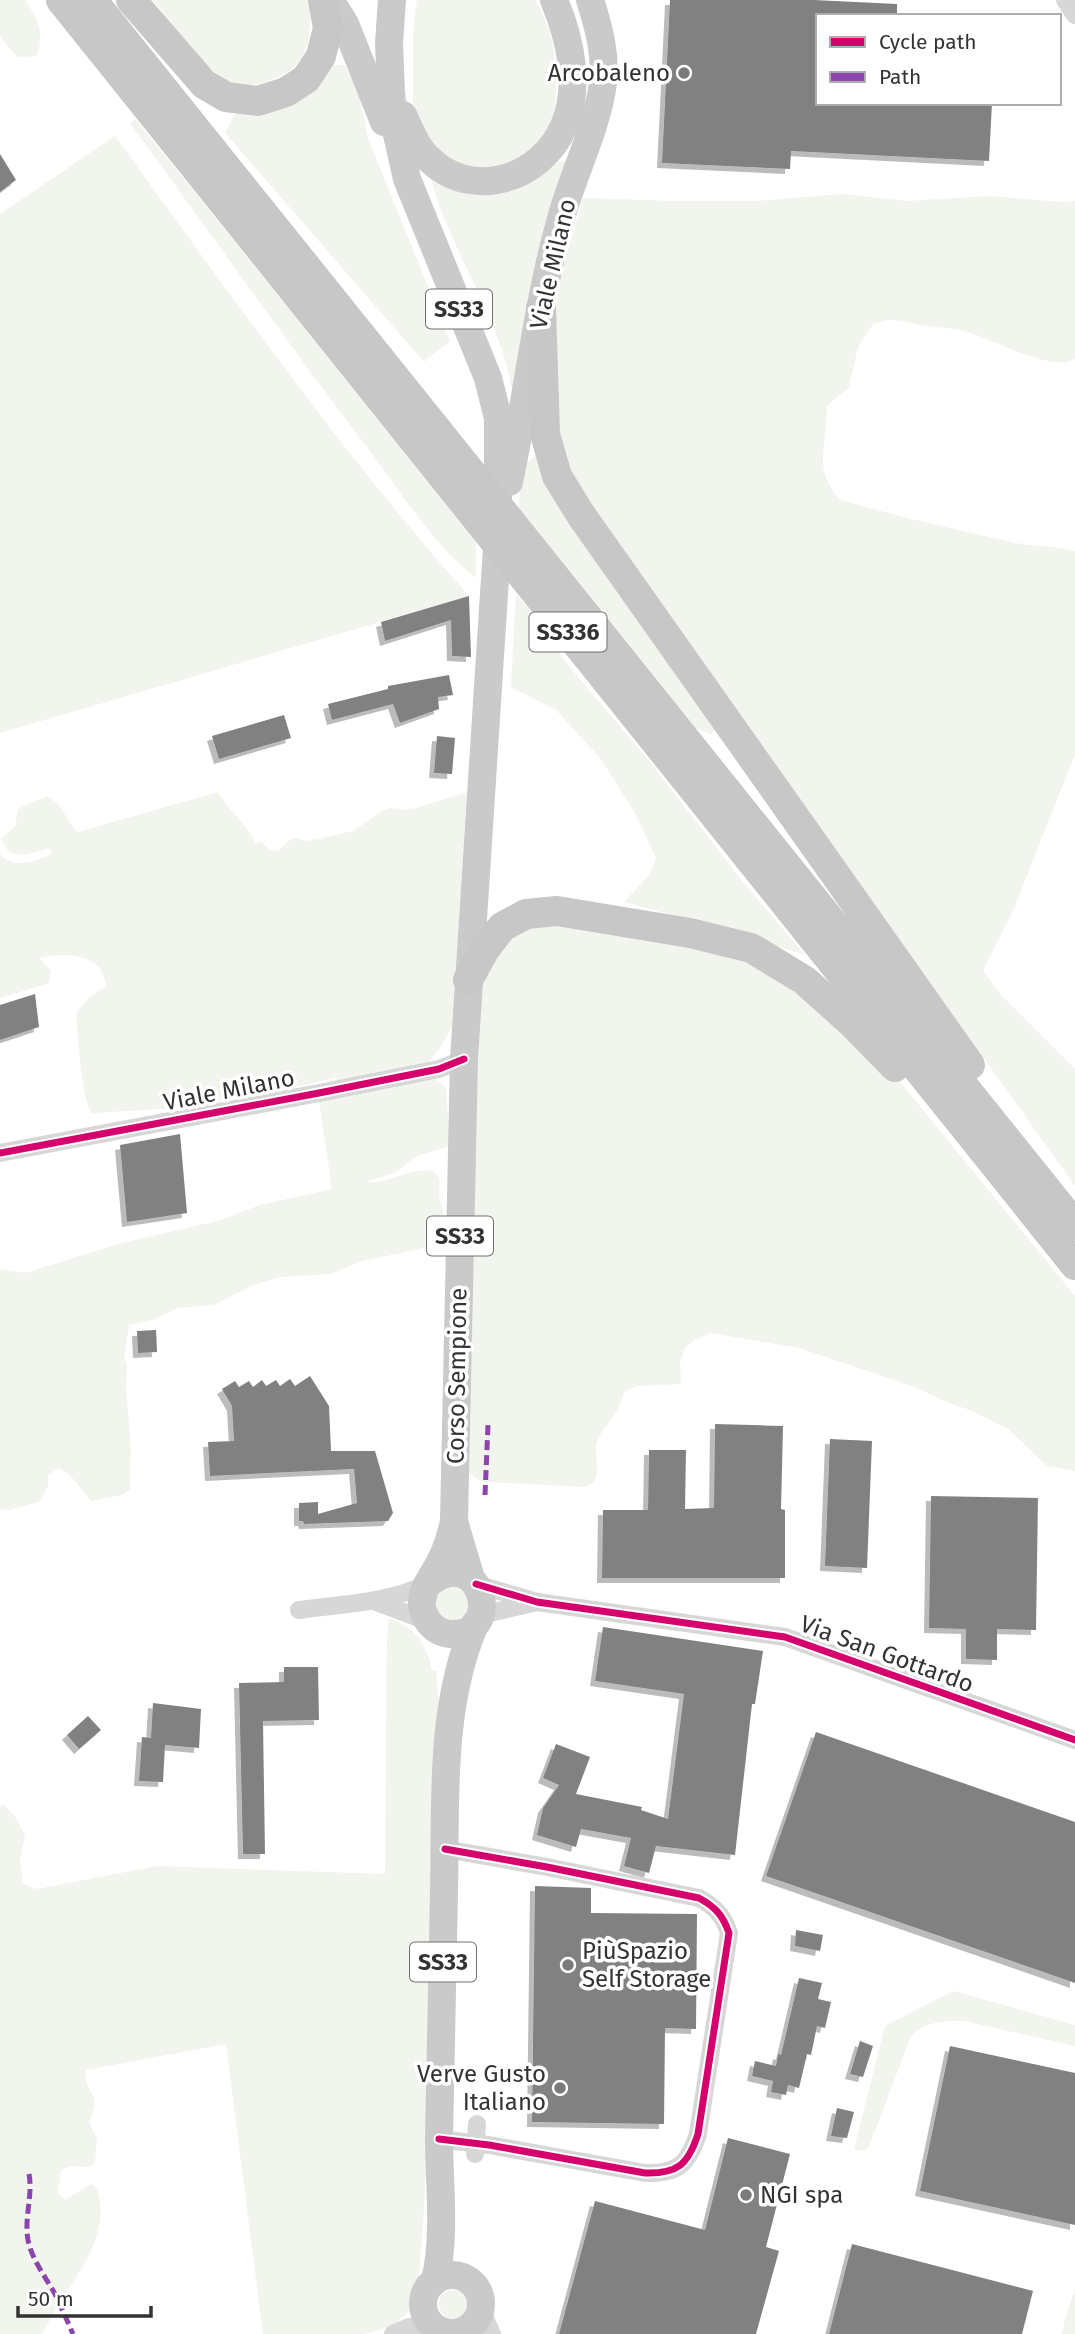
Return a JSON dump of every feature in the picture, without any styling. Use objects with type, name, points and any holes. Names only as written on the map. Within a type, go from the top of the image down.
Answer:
[{"type":"highway","name":"SS336","points":[[61,0],[1063,1224]]},
{"type":"highway","name":"SS336","points":[[92,0],[1063,1224],[1075,1265]]},
{"type":"highway","points":[[131,0],[204,84],[226,97],[258,101],[286,92],[306,79],[321,56],[328,28],[323,0]]},
{"type":"highway","points":[[541,308],[545,434],[557,476],[581,515],[985,1086],[1063,1224]]},
{"type":"highway","points":[[468,980],[485,949],[502,927],[526,914],[557,911],[690,933],[751,948],[804,980],[1063,1224]]},
{"type":"main road","points":[[330,0],[345,24],[407,180]]},
{"type":"main road","name":"Viale Milano","points":[[392,0],[389,65],[394,121],[407,180],[488,378],[507,446]]},
{"type":"main road","points":[[389,65],[402,112],[417,145],[426,156],[448,173],[460,178],[488,181],[510,178],[535,164],[552,147],[565,124],[572,83],[570,53],[564,23],[554,0]]},
{"type":"main road","points":[[560,0],[578,39],[586,72],[588,107],[580,159]]},
{"type":"main road","name":"Viale Milano","points":[[468,980],[498,532],[507,446],[562,215],[600,99],[604,64],[599,26],[590,0]]},
{"type":"main road","name":"Corso Sempione","points":[[429,1583],[449,1542],[454,1521],[468,980]]},
{"type":"main road","name":"Corso Sempione","points":[[454,1521],[473,1581]]},
{"type":"main road","points":[[429,1583],[445,1573],[463,1574],[473,1581]]},
{"type":"main road","name":"SS33","points":[[442,2218],[439,2139],[451,1706],[465,1647],[478,1620],[483,1599],[473,1581]]},
{"type":"main road","name":"SS33","points":[[429,1583],[422,1601],[431,1624],[451,1706]]},
{"type":"main road","points":[[431,1624],[450,1634],[467,1631],[478,1620]]},
{"type":"main road","points":[[442,2218],[435,2281],[425,2294],[424,2311],[432,2329],[465,2333],[482,2309]]},
{"type":"main road","points":[[442,2218],[456,2256],[482,2309]]},
{"type":"main road","points":[[435,2281],[458,2276],[482,2309]]},
{"type":"street","points":[[1065,0],[1075,15]]},
{"type":"street","name":"Viale Milano","points":[[0,1153],[439,1069],[464,1059]]},
{"type":"street","name":"Via San Gottardo","points":[[473,1581],[537,1602],[785,1637],[1075,1740]]},
{"type":"street","points":[[299,1610],[374,1601],[409,1592],[429,1583]]},
{"type":"street","points":[[374,1601],[431,1624]]},
{"type":"street","name":"Via San Gottardo","points":[[478,1620],[537,1602]]},
{"type":"street","points":[[439,2139],[475,2148],[645,2173],[660,2173],[681,2166],[690,2155],[698,2134],[729,1933],[723,1917],[713,1906],[699,1898],[445,1849]]},
{"type":"street","points":[[475,2148],[477,2124]]},
{"type":"street","points":[[393,2334],[409,2327],[432,2329]]},
{"type":"shaded area","points":[[0,0],[25,0],[39,26],[37,56],[17,57],[0,36]]},
{"type":"shaded area","points":[[153,0],[309,0],[308,42],[304,53],[289,71],[258,84],[237,85],[219,75],[198,56]]},
{"type":"shaded area","points":[[417,0],[535,0],[550,34],[556,70],[548,143],[506,169],[458,169],[429,148],[413,103],[413,31]]},
{"type":"shaded area","points":[[333,65],[345,65],[359,94],[368,138],[450,341],[424,362],[225,133],[236,111],[317,86]]},
{"type":"shaded area","points":[[135,119],[476,538],[476,578],[445,550],[404,499],[130,123]]},
{"type":"shaded area","points":[[115,136],[330,428],[469,596],[0,733],[0,214]]},
{"type":"shaded area","points":[[569,158],[513,398],[499,342],[451,234],[431,179],[455,186],[543,170]]},
{"type":"shaded area","points":[[842,194],[907,201],[989,196],[1075,201],[1075,359],[1053,362],[1039,359],[955,329],[892,320],[873,324],[858,347],[849,387],[827,406],[823,468],[838,499],[1011,542],[1075,551],[1075,754],[1015,906],[983,971],[1002,996],[1075,1069],[1075,1186],[566,471],[554,431],[549,343],[563,268],[583,198],[757,201]]},
{"type":"shaded area","points":[[535,455],[559,503],[717,728],[711,734],[694,728],[518,507],[523,467]]},
{"type":"shaded area","points":[[516,593],[572,670],[646,757],[743,882],[805,955],[624,902],[650,874],[656,858],[635,813],[600,758],[556,710],[511,687]]},
{"type":"shaded area","points":[[218,792],[249,831],[255,843],[261,842],[271,850],[278,851],[291,839],[305,841],[353,831],[383,810],[413,809],[467,792],[452,1025],[431,1059],[412,1068],[337,1081],[335,1077],[311,1084],[178,1108],[92,1113],[85,1095],[76,1014],[88,998],[107,986],[105,979],[98,966],[85,958],[62,955],[39,958],[51,971],[49,983],[0,998],[0,854],[12,862],[25,863],[52,854],[50,848],[24,855],[10,853],[1,838],[15,827],[18,809],[47,796],[57,804],[78,832]]},
{"type":"shaded area","points":[[537,920],[759,959],[874,1053],[1075,1296],[1075,1471],[1047,1466],[1008,1429],[915,1387],[799,1348],[711,1333],[694,1340],[685,1348],[680,1362],[681,1384],[637,1386],[624,1392],[616,1412],[598,1439],[597,1476],[591,1484],[585,1487],[487,1482],[471,1475],[467,1469],[477,1076],[483,978],[492,953]]},
{"type":"shaded area","points":[[435,1078],[446,1088],[450,1146],[416,1156],[396,1172],[366,1182],[384,1181],[418,1171],[435,1172],[439,1180],[445,1226],[440,1245],[362,1261],[331,1274],[280,1277],[251,1286],[214,1305],[178,1308],[153,1320],[129,1325],[124,1356],[127,1366],[126,1390],[131,1447],[130,1489],[122,1495],[91,1501],[73,1479],[59,1468],[48,1475],[48,1486],[39,1502],[9,1510],[0,1509],[0,1269],[25,1273],[118,1244],[221,1220],[260,1205],[332,1189],[319,1100]]},
{"type":"shaded area","points":[[453,1586],[465,1591],[470,1603],[465,1615],[453,1620],[441,1615],[436,1603],[441,1591]]},
{"type":"shaded area","points":[[389,1619],[413,1631],[423,1645],[432,1671],[436,1671],[440,1718],[433,2035],[423,2226],[418,2287],[408,2312],[395,2324],[365,2334],[263,2334],[226,2044],[86,2070],[94,2102],[89,2123],[97,2139],[95,2162],[90,2167],[71,2166],[61,2170],[58,2193],[65,2200],[91,2184],[96,2187],[100,2203],[97,2236],[42,2334],[0,2334],[0,1805],[4,1805],[16,1818],[25,1836],[20,1859],[23,1884],[37,1889],[157,1866],[385,1874]]},
{"type":"shaded area","points":[[953,1991],[1075,2025],[1075,2046],[964,2021],[928,2025],[911,2036],[869,2147],[865,2151],[854,2149],[885,2026]]},
{"type":"shaded area","points":[[1075,2289],[1075,2334],[1061,2334],[1074,2291]]},
{"type":"shaded area","points":[[453,2290],[463,2294],[467,2304],[463,2314],[453,2318],[443,2314],[439,2304],[443,2294]]},
{"type":"building","points":[[670,0],[814,0],[897,4],[897,14],[816,14],[816,105],[992,105],[989,161],[791,151],[790,169],[662,163]]},
{"type":"building","points":[[0,154],[16,180],[0,192]]},
{"type":"building","points":[[469,596],[471,657],[452,656],[451,620],[385,641],[381,622]]},
{"type":"building","points":[[449,675],[453,695],[438,697],[439,709],[400,723],[393,704],[332,720],[328,704],[388,689],[388,686]]},
{"type":"building","points":[[284,715],[291,738],[219,759],[212,736]]},
{"type":"building","points":[[437,736],[455,738],[452,774],[434,773]]},
{"type":"building","points":[[35,994],[39,1027],[0,1040],[0,1005]]},
{"type":"building","points":[[180,1134],[187,1213],[127,1222],[120,1145]]},
{"type":"building","points":[[156,1330],[157,1352],[138,1353],[137,1331]]},
{"type":"building","points":[[310,1376],[329,1406],[331,1451],[375,1451],[393,1513],[388,1521],[304,1524],[299,1521],[299,1503],[318,1502],[318,1514],[357,1503],[354,1469],[210,1476],[208,1442],[234,1441],[232,1406],[222,1389],[235,1381],[239,1387],[249,1381],[253,1387],[262,1380],[266,1386],[276,1380],[280,1386],[290,1379],[295,1386]]},
{"type":"building","points":[[715,1424],[783,1426],[781,1509],[785,1510],[785,1578],[602,1578],[603,1510],[648,1510],[649,1450],[686,1450],[685,1509],[714,1508]]},
{"type":"building","points":[[830,1439],[872,1441],[867,1568],[825,1566]]},
{"type":"building","points":[[931,1496],[1038,1498],[1036,1630],[997,1629],[997,1660],[966,1659],[966,1629],[929,1628]]},
{"type":"building","points":[[603,1627],[763,1651],[755,1704],[752,1704],[735,1855],[656,1846],[649,1873],[624,1866],[631,1838],[581,1829],[576,1847],[537,1835],[543,1808],[559,1785],[543,1778],[556,1744],[590,1757],[576,1794],[642,1807],[641,1810],[668,1819],[684,1694],[595,1681]]},
{"type":"building","points":[[284,1667],[318,1667],[319,1720],[263,1721],[265,1854],[243,1854],[239,1683],[284,1682]]},
{"type":"building","points":[[153,1703],[201,1709],[199,1748],[165,1745],[163,1782],[139,1781],[142,1737],[151,1738]]},
{"type":"building","points":[[88,1716],[101,1730],[79,1749],[67,1735]]},
{"type":"building","points":[[816,1732],[1075,1822],[1075,1983],[766,1876]]},
{"type":"building","points":[[535,1886],[591,1888],[591,1913],[697,1914],[696,2029],[665,2028],[664,2124],[532,2122]]},
{"type":"building","points":[[796,1930],[823,1935],[820,1951],[795,1946]]},
{"type":"building","points":[[799,1978],[822,1983],[818,1999],[831,2002],[825,2028],[817,2026],[811,2055],[807,2054],[799,2088],[788,2085],[786,2095],[771,2092],[773,2081],[752,2076],[755,2061],[776,2066]]},
{"type":"building","points":[[860,2041],[873,2046],[863,2077],[850,2074]]},
{"type":"building","points":[[950,2046],[1075,2073],[1075,2225],[920,2191]]},
{"type":"building","points":[[837,2108],[854,2112],[847,2138],[831,2136]]},
{"type":"building","points":[[728,2138],[790,2154],[766,2247],[779,2251],[756,2334],[559,2334],[595,2201],[705,2230]]},
{"type":"building","points":[[852,2244],[1033,2291],[1022,2334],[829,2334]]},
{"type":"marked path","points":[[485,1495],[488,1425]]},
{"type":"marked path","points":[[29,2174],[28,2240],[73,2334]]},
{"type":"cycle path","points":[[0,1153],[439,1069],[464,1059]]},
{"type":"cycle path","points":[[476,1584],[537,1602],[785,1637],[1075,1740]]},
{"type":"cycle path","points":[[439,2139],[489,2145],[645,2173],[665,2172],[680,2166],[690,2153],[698,2134],[729,1933],[718,1912],[699,1898],[445,1849]]},
{"type":"place","name":"Arcobaleno","points":[[684,73]]},
{"type":"place","name":"PiùSpazio Self Storage","points":[[568,1965]]},
{"type":"place","name":"Verve Gusto Italiano","points":[[560,2088]]},
{"type":"place","name":"NGI spa","points":[[746,2195]]}]
